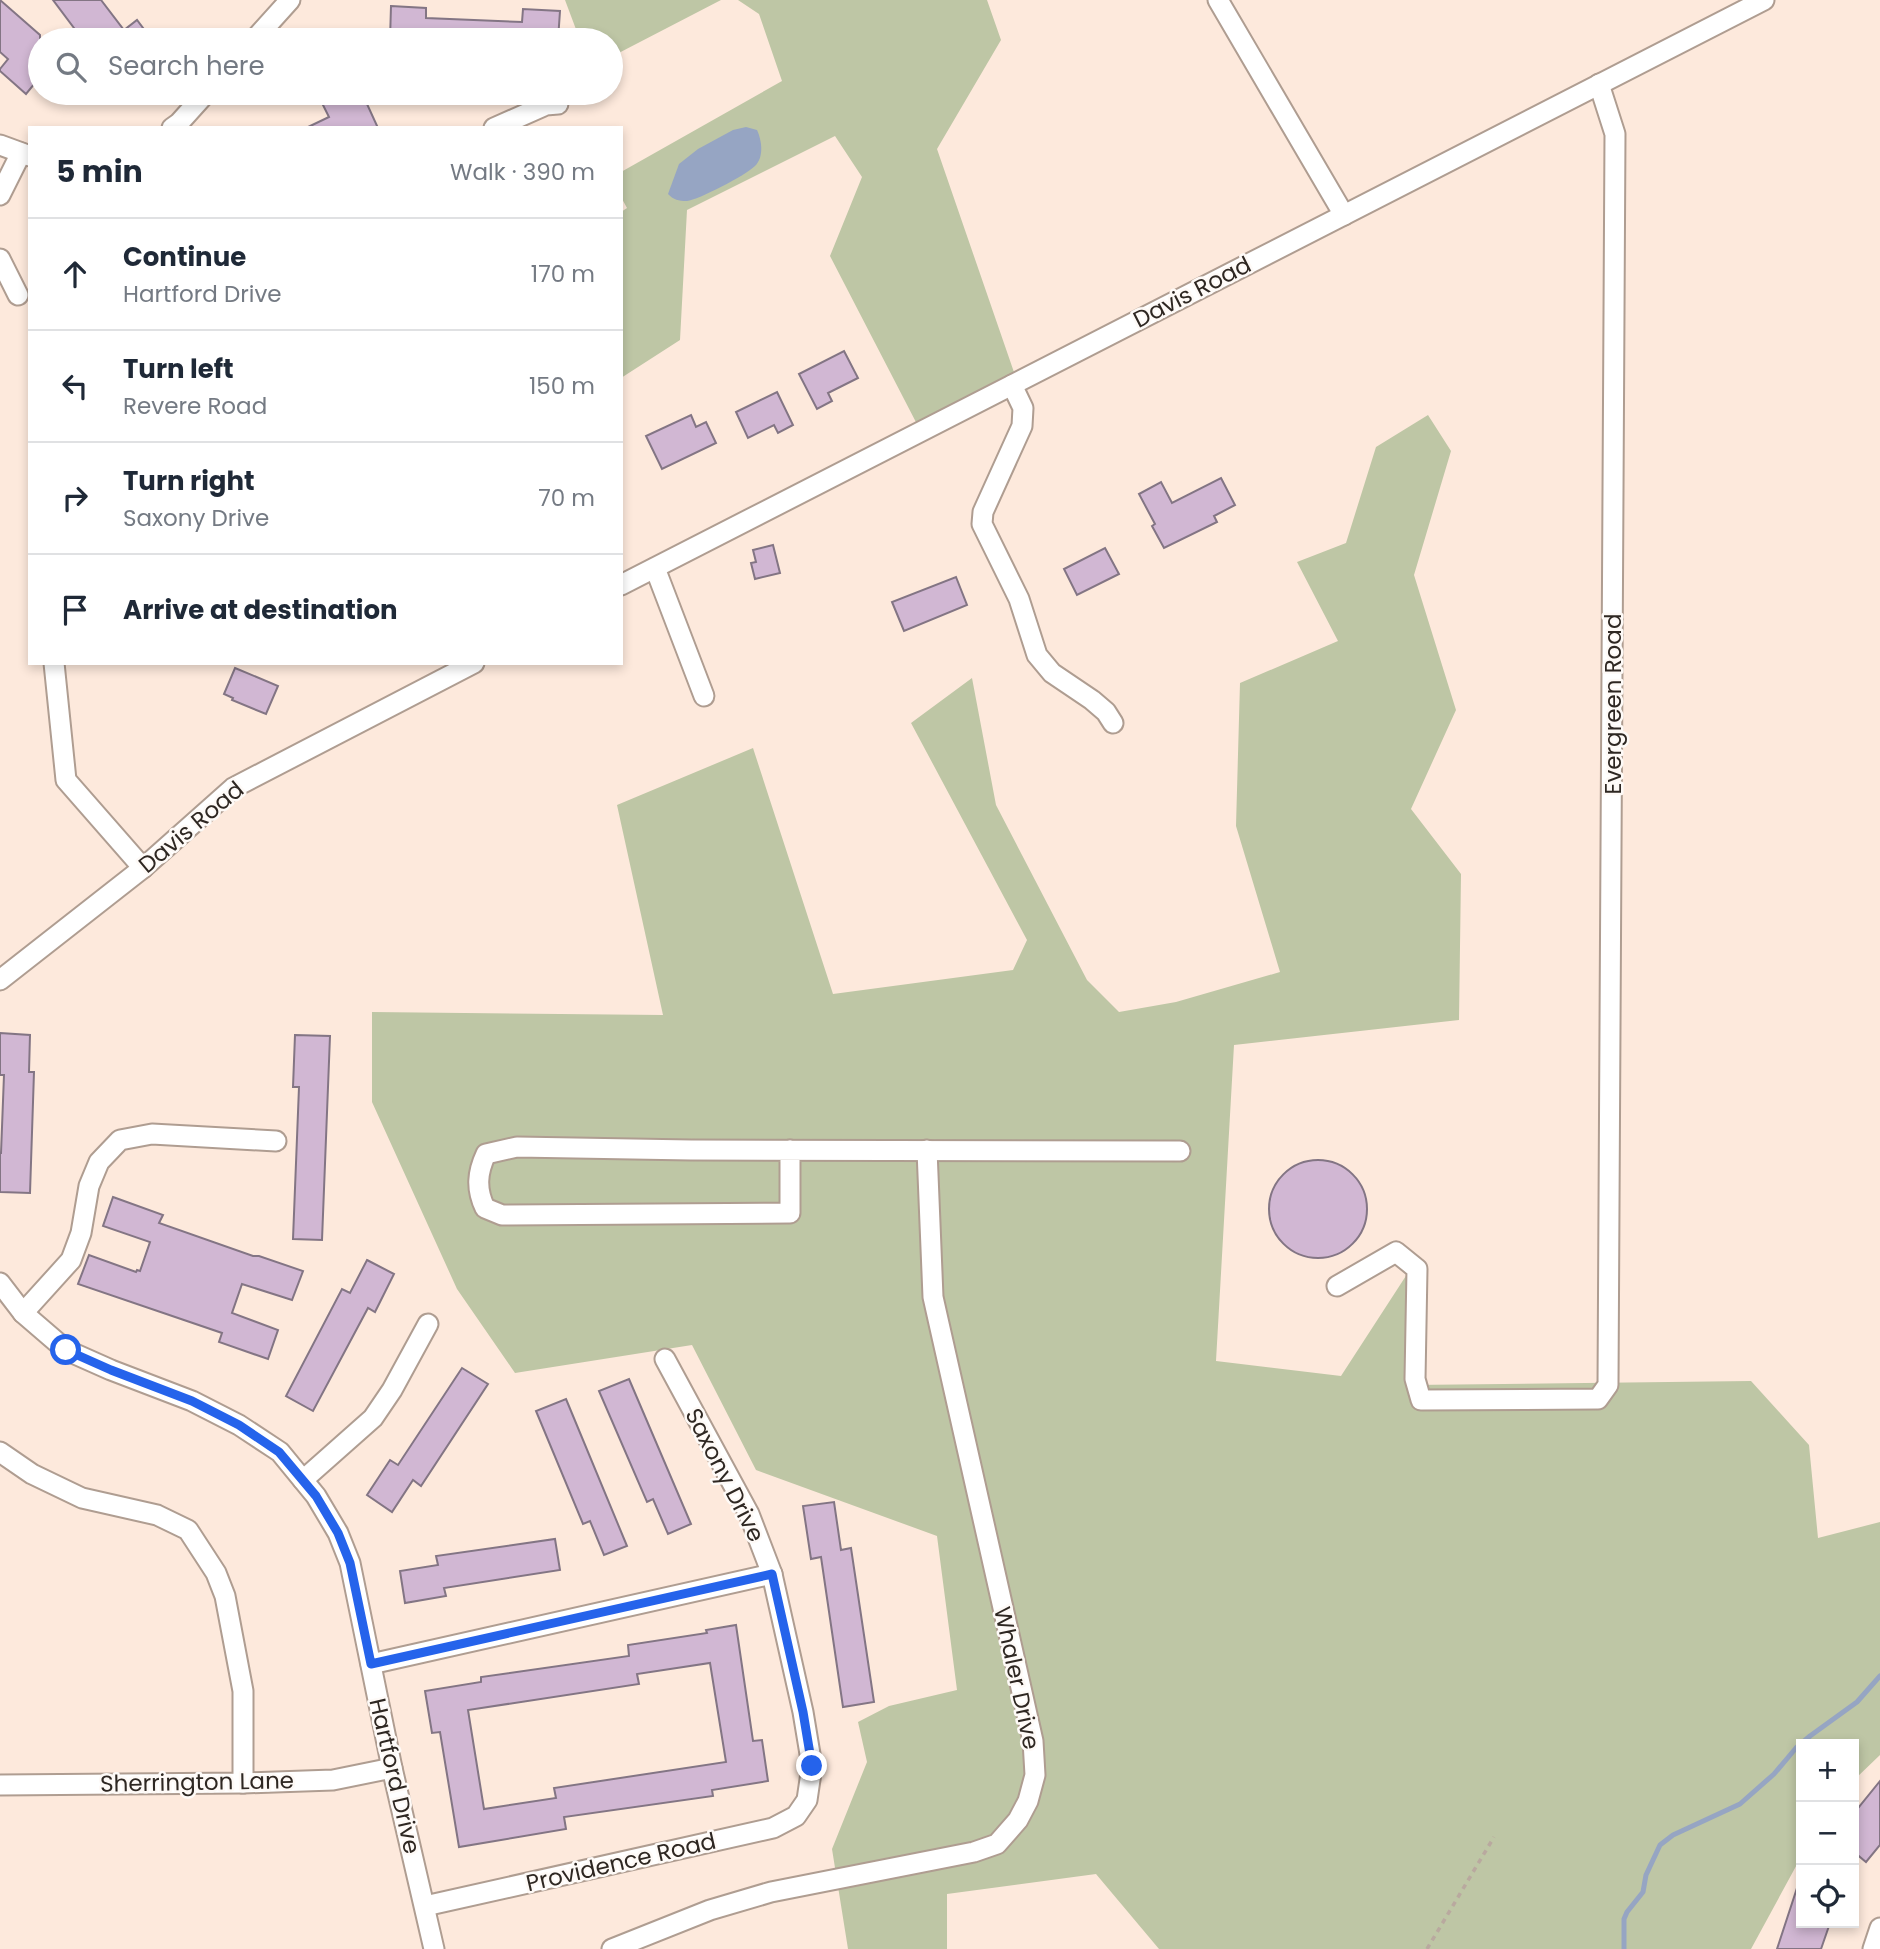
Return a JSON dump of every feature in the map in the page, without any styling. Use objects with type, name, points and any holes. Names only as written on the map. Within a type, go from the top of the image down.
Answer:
[{"type":"street","points":[[265,28],[290,0]]},
{"type":"street","points":[[1218,0],[1344,215]]},
{"type":"street","name":"Davis Road","points":[[623,584],[1764,0]]},
{"type":"street","name":"Evergreen Road","points":[[1336,1286],[1396,1252],[1417,1269],[1415,1379],[1421,1400],[1598,1399],[1608,1385],[1615,134],[1599,84]]},
{"type":"street","points":[[175,126],[195,105]]},
{"type":"street","points":[[499,126],[546,105]]},
{"type":"street","points":[[0,145],[25,154],[0,195]]},
{"type":"street","points":[[0,259],[18,295]]},
{"type":"street","points":[[1012,385],[1023,408],[1022,426],[983,512],[982,524],[1019,599],[1037,654],[1052,673],[1092,700],[1106,712],[1113,723]]},
{"type":"street","points":[[655,568],[704,696]]},
{"type":"street","points":[[54,665],[66,780],[143,869]]},
{"type":"street","name":"Davis Road","points":[[0,979],[143,869],[233,788],[470,665]]},
{"type":"street","points":[[23,1313],[71,1260],[81,1233],[89,1186],[99,1162],[120,1140],[152,1134],[276,1141]]},
{"type":"street","points":[[790,1150],[790,1213],[502,1215],[485,1208],[478,1194],[479,1168],[486,1154],[517,1147],[1180,1151]]},
{"type":"street","name":"Whaler Drive","points":[[612,1949],[710,1910],[771,1892],[974,1852],[997,1844],[1018,1820],[1028,1801],[1035,1775],[1033,1741],[933,1297],[928,1150]]},
{"type":"street","name":"Hartford Drive","points":[[0,1283],[23,1313],[66,1350],[192,1401],[239,1425],[279,1452],[316,1496],[338,1533],[350,1563],[433,1949]]},
{"type":"street","points":[[303,1480],[373,1418],[392,1390],[428,1324]]},
{"type":"street","name":"Saxony Drive","points":[[665,1359],[748,1514],[772,1574],[803,1712],[812,1766],[807,1800]]},
{"type":"street","points":[[0,1452],[32,1474],[82,1498],[157,1515],[188,1530],[216,1573],[225,1596],[243,1691],[243,1783]]},
{"type":"street","points":[[371,1664],[772,1574]]},
{"type":"street","name":"Sherrington Lane","points":[[0,1785],[332,1780],[392,1768]]},
{"type":"street","name":"Providence Road","points":[[425,1906],[772,1828],[796,1816],[807,1800]]},
{"type":"street","points":[[1872,1949],[1880,1928]]},
{"type":"path","points":[[1427,1949],[1494,1837]]},
{"type":"green space","points":[[565,0],[721,0],[623,51],[623,28],[576,28]]},
{"type":"green space","points":[[738,0],[987,0],[1001,40],[937,149],[1016,378],[919,428],[830,256],[862,177],[835,136],[687,210],[680,340],[623,377],[623,211],[627,208],[623,201],[623,171],[782,81],[759,14]]},
{"type":"green space","points":[[1428,415],[1451,451],[1414,575],[1456,710],[1411,809],[1461,874],[1459,1020],[1234,1045],[1216,1361],[1341,1376],[1413,1265],[1411,1385],[1751,1381],[1809,1445],[1818,1538],[1880,1522],[1880,1755],[1859,1775],[1859,1739],[1796,1739],[1796,1866],[1751,1949],[1159,1949],[1096,1874],[947,1894],[947,1949],[848,1949],[832,1849],[867,1762],[858,1722],[889,1706],[957,1690],[937,1536],[756,1470],[692,1345],[515,1373],[457,1289],[372,1102],[372,1012],[663,1015],[617,805],[753,748],[833,994],[1013,970],[1027,940],[911,723],[972,678],[996,805],[1087,980],[1119,1012],[1176,1002],[1280,972],[1236,826],[1240,683],[1338,641],[1297,562],[1346,543],[1376,447]]},
{"type":"water","points":[[746,127],[757,130],[760,139],[761,154],[755,166],[693,200],[674,199],[668,194],[679,164],[698,149],[733,130]]},
{"type":"building","points":[[0,0],[32,28],[28,28],[26,94],[0,71],[8,59],[0,52]]},
{"type":"building","points":[[53,0],[101,0],[122,28],[74,28]]},
{"type":"building","points":[[391,6],[426,8],[426,18],[522,22],[523,9],[560,11],[559,28],[390,28]]},
{"type":"building","points":[[137,20],[143,28],[127,28]]},
{"type":"building","points":[[323,105],[367,105],[377,126],[310,126],[329,117]]},
{"type":"building","points":[[844,351],[858,378],[828,393],[832,401],[817,409],[799,374]]},
{"type":"building","points":[[777,392],[793,425],[778,433],[774,425],[748,438],[736,412]]},
{"type":"building","points":[[691,415],[696,427],[706,422],[716,443],[662,469],[646,436]]},
{"type":"building","points":[[1221,478],[1235,505],[1214,516],[1217,522],[1164,548],[1139,494],[1161,482],[1172,503]]},
{"type":"building","points":[[773,545],[780,573],[755,579],[751,563],[756,562],[753,550]]},
{"type":"building","points":[[1105,548],[1119,574],[1077,595],[1064,569]]},
{"type":"building","points":[[956,577],[967,605],[904,631],[892,602]]},
{"type":"building","points":[[235,668],[278,686],[266,714],[224,694]]},
{"type":"building","points":[[0,1033],[30,1035],[29,1072],[34,1072],[30,1193],[0,1192],[4,1075],[0,1075]]},
{"type":"building","points":[[295,1035],[330,1036],[322,1240],[293,1239],[299,1087],[293,1087]]},
{"type":"building","points":[[1318,1160],[1337,1164],[1352,1175],[1363,1190],[1367,1209],[1363,1228],[1352,1243],[1337,1254],[1318,1258],[1299,1254],[1284,1243],[1273,1228],[1269,1209],[1273,1190],[1284,1175],[1299,1164]]},
{"type":"building","points":[[113,1197],[163,1215],[159,1223],[303,1271],[292,1300],[242,1284],[232,1313],[278,1330],[268,1359],[219,1342],[222,1333],[78,1284],[89,1255],[136,1272],[140,1271],[150,1242],[103,1226]]},
{"type":"building","points":[[367,1260],[394,1274],[375,1312],[368,1308],[313,1411],[286,1396],[342,1289],[350,1293]]},
{"type":"building","points":[[462,1368],[488,1384],[421,1486],[413,1480],[392,1512],[367,1495],[390,1460],[398,1465]]},
{"type":"building","points":[[629,1379],[691,1524],[668,1534],[653,1499],[647,1502],[599,1391]]},
{"type":"building","points":[[566,1399],[627,1546],[604,1555],[590,1521],[583,1524],[536,1411]]},
{"type":"building","points":[[834,1502],[841,1550],[851,1548],[874,1702],[843,1707],[821,1557],[811,1559],[803,1506]]},
{"type":"building","points":[[555,1539],[560,1570],[444,1588],[446,1596],[405,1603],[400,1571],[438,1565],[436,1556]]},
{"type":"building","points":[[736,1625],[753,1741],[762,1740],[768,1781],[712,1790],[713,1796],[564,1817],[566,1829],[459,1847],[440,1732],[432,1733],[425,1691],[481,1682],[481,1677],[629,1656],[628,1645],[707,1633],[706,1630]],"holes":[[[710,1663],[726,1762],[554,1788],[556,1798],[484,1809],[468,1710],[639,1684],[637,1674]]]},
{"type":"building","points":[[1880,1781],[1880,1845],[1866,1862],[1859,1856],[1859,1807]]},
{"type":"building","points":[[1796,1891],[1796,1928],[1828,1928],[1821,1949],[1777,1949]]},
{"type":"waterway","points":[[1624,1949],[1624,1919],[1643,1892],[1646,1875],[1660,1845],[1673,1835],[1740,1804],[1774,1774],[1796,1748],[1857,1702],[1880,1676]]},
{"type":"route","points":[[66,1350],[192,1401],[239,1425],[279,1452],[316,1496],[338,1533],[350,1563],[371,1664],[772,1574],[803,1712],[812,1766]]}]
